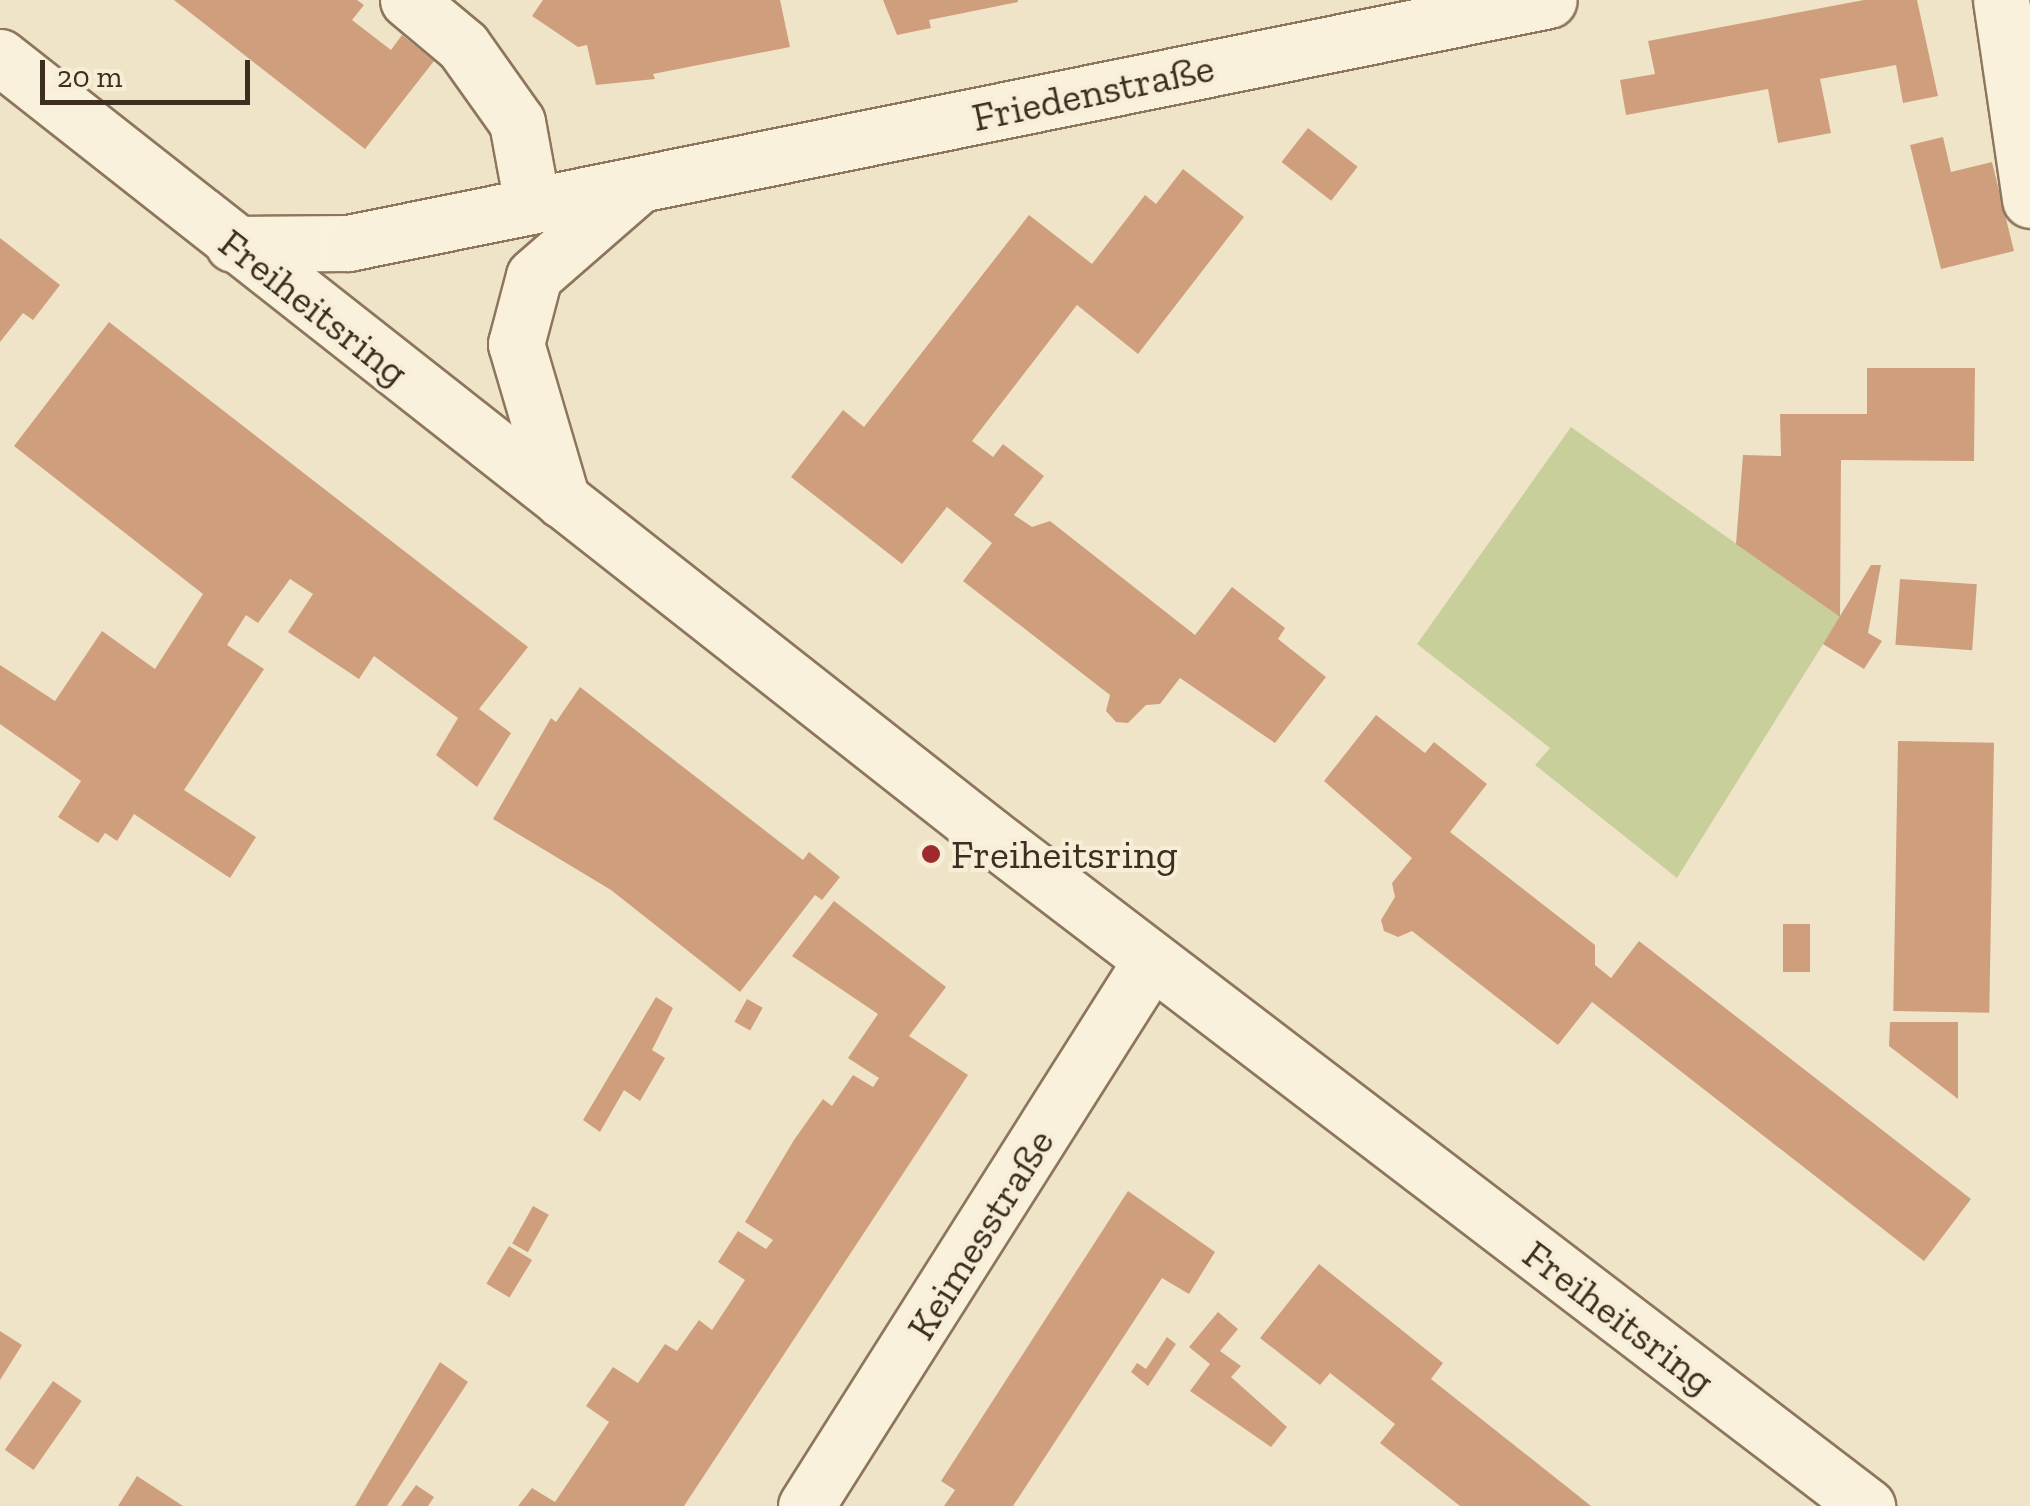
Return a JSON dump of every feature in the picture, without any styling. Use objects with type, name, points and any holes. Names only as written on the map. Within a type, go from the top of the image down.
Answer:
[{"type":"street","points":[[408,0],[464,46],[516,122],[532,204]]},
{"type":"street","name":"Friedenstraße","points":[[233,244],[348,243],[1549,0]]},
{"type":"street","points":[[2001,0],[2030,200]]},
{"type":"street","name":"Freiheitsring","points":[[0,57],[233,244],[1151,960],[1867,1506]]},
{"type":"street","name":"Friedenstraße","points":[[562,500],[516,344],[534,276],[637,186]]},
{"type":"street","name":"Keimesstraße","points":[[806,1506],[1151,960]]},
{"type":"green space","points":[[1571,427],[1840,617],[1677,878],[1535,765],[1550,748],[1417,644]]},
{"type":"building","points":[[174,0],[357,0],[364,5],[352,20],[391,50],[402,35],[434,61],[365,149]]},
{"type":"building","points":[[543,0],[780,0],[790,47],[653,74],[655,79],[596,85],[587,45],[578,47],[532,16]]},
{"type":"building","points":[[883,0],[1018,2],[929,20],[931,28],[897,35]]},
{"type":"building","points":[[1864,0],[1917,0],[1938,96],[1903,103],[1896,65],[1820,79],[1831,133],[1778,143],[1768,89],[1626,115],[1620,80],[1655,74],[1648,41]]},
{"type":"building","points":[[1308,128],[1358,167],[1331,201],[1282,162]]},
{"type":"building","points":[[1943,137],[1951,172],[1992,162],[2014,251],[1941,269],[1910,145]]},
{"type":"building","points":[[1183,169],[1244,217],[1138,354],[1077,305],[972,441],[993,457],[1003,444],[1044,476],[1014,515],[1032,527],[1050,521],[1195,635],[1232,587],[1285,628],[1278,639],[1326,677],[1275,743],[1180,678],[1160,704],[1146,705],[1128,723],[1116,722],[1106,711],[1110,695],[963,581],[992,543],[947,507],[902,564],[791,477],[843,410],[864,427],[1029,215],[1092,264],[1145,195],[1156,204]]},
{"type":"building","points":[[0,238],[60,285],[33,320],[23,313],[0,342]]},
{"type":"building","points":[[109,322],[528,647],[479,709],[511,733],[477,787],[436,755],[458,718],[374,656],[359,679],[288,632],[313,594],[290,579],[258,623],[246,615],[227,645],[264,669],[184,790],[256,837],[230,878],[134,814],[117,841],[105,833],[98,843],[58,817],[81,781],[0,724],[0,665],[55,701],[102,631],[155,669],[203,594],[14,446]]},
{"type":"building","points":[[1867,368],[1975,368],[1974,461],[1841,460],[1840,617],[1736,544],[1743,455],[1781,456],[1780,414],[1867,414]]},
{"type":"building","points":[[1871,565],[1881,565],[1868,633],[1882,641],[1864,669],[1823,644]]},
{"type":"building","points":[[1900,579],[1977,584],[1972,650],[1895,645]]},
{"type":"building","points":[[580,687],[803,860],[809,852],[840,877],[822,900],[815,895],[740,992],[611,890],[493,819],[551,718],[556,722]]},
{"type":"building","points":[[1376,715],[1425,753],[1434,742],[1487,784],[1450,832],[1595,945],[1595,965],[1611,978],[1639,941],[1971,1199],[1924,1261],[1592,1002],[1558,1045],[1412,931],[1398,937],[1384,931],[1381,920],[1395,897],[1392,883],[1412,858],[1324,781]]},
{"type":"building","points":[[1898,741],[1994,743],[1989,1013],[1893,1011]]},
{"type":"building","points":[[834,901],[946,987],[909,1036],[968,1075],[684,1506],[518,1506],[532,1488],[555,1502],[609,1422],[586,1406],[613,1367],[638,1383],[665,1344],[677,1351],[699,1320],[712,1330],[745,1280],[718,1262],[738,1231],[766,1249],[773,1240],[745,1222],[794,1140],[823,1099],[832,1106],[853,1075],[873,1087],[879,1078],[848,1058],[878,1014],[792,956]]},
{"type":"building","points":[[1783,924],[1810,924],[1810,972],[1783,972]]},
{"type":"building","points":[[656,997],[673,1008],[652,1050],[665,1058],[640,1101],[624,1090],[600,1132],[583,1120]]},
{"type":"building","points":[[747,999],[763,1008],[750,1030],[734,1022]]},
{"type":"building","points":[[1890,1022],[1958,1022],[1958,1099],[1889,1046]]},
{"type":"building","points":[[1128,1191],[1215,1252],[1189,1294],[1162,1278],[1013,1506],[944,1506],[955,1490],[941,1481]]},
{"type":"building","points":[[533,1206],[549,1215],[528,1252],[512,1244]]},
{"type":"building","points":[[509,1246],[532,1260],[509,1298],[486,1284]]},
{"type":"building","points":[[1319,1264],[1443,1363],[1431,1379],[1591,1506],[1460,1506],[1380,1443],[1395,1424],[1330,1373],[1320,1385],[1260,1338]]},
{"type":"building","points":[[1218,1312],[1238,1329],[1220,1351],[1241,1366],[1231,1377],[1287,1427],[1271,1447],[1190,1391],[1210,1364],[1189,1347]]},
{"type":"building","points":[[0,1331],[22,1345],[0,1380]]},
{"type":"building","points":[[1167,1337],[1176,1344],[1148,1386],[1131,1372],[1137,1363],[1146,1369]]},
{"type":"building","points":[[440,1362],[468,1382],[387,1506],[355,1506]]},
{"type":"building","points":[[53,1381],[82,1401],[33,1470],[5,1450]]},
{"type":"building","points":[[137,1476],[183,1506],[118,1506]]},
{"type":"building","points":[[416,1485],[434,1497],[428,1506],[401,1506]]},
{"type":"place","name":"Freiheitsring","points":[[931,854]]}]
